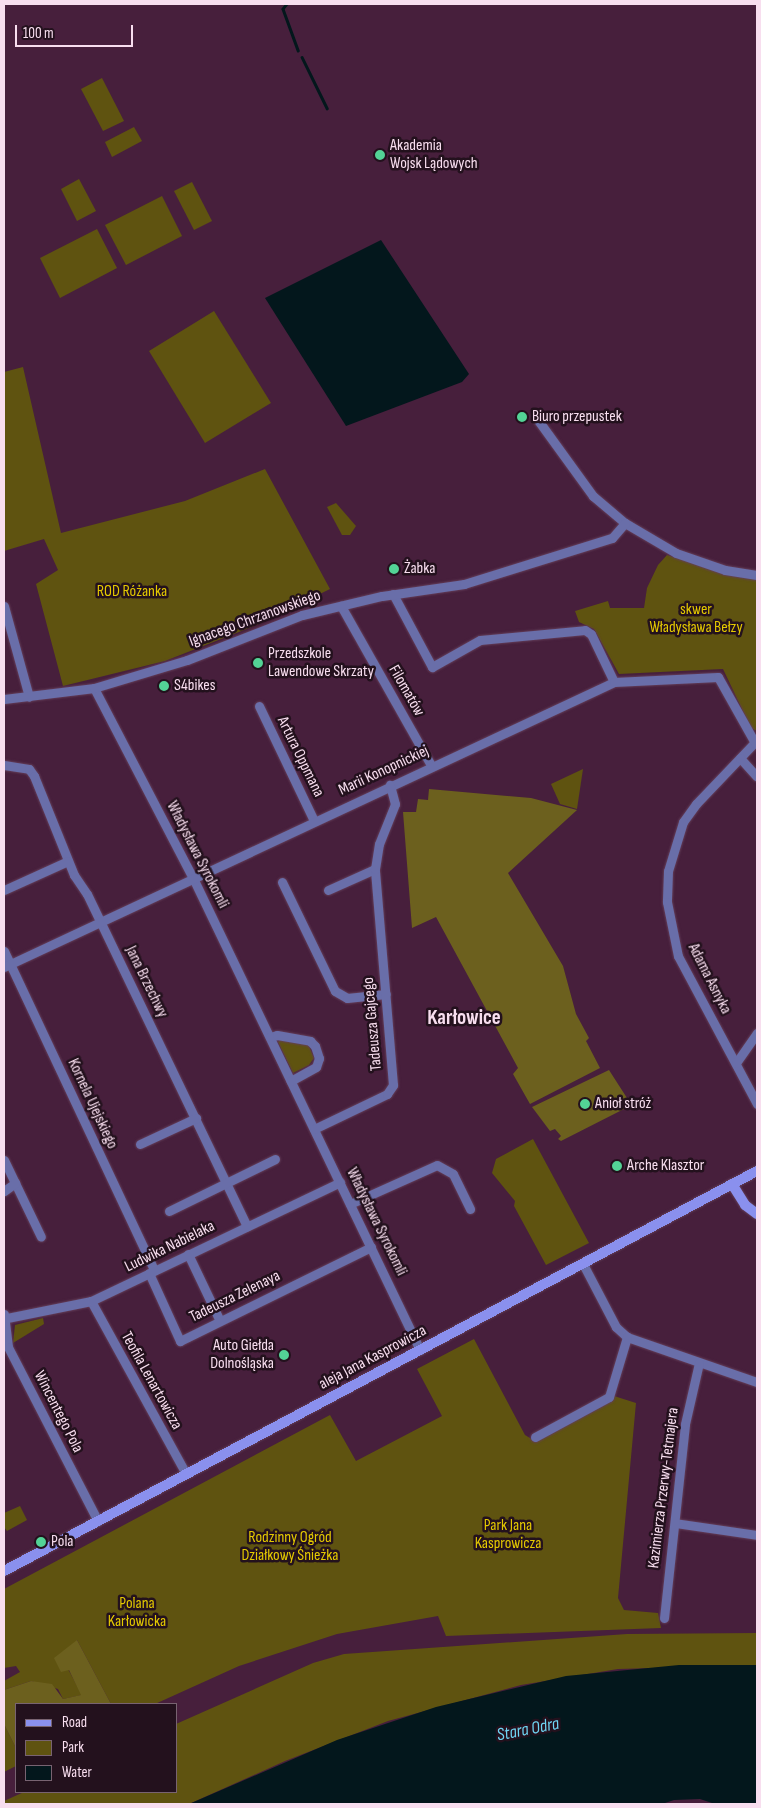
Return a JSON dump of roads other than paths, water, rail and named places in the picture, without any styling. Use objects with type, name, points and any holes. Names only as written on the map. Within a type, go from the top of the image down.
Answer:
[{"type":"street","points":[[534,416],[593,496],[624,523],[676,553],[725,570],[757,575]]},
{"type":"street","name":"Ignacego Chrzanowskiego","points":[[4,699],[94,688],[187,660],[302,615],[393,594],[464,584],[612,538],[624,523]]},
{"type":"street","points":[[393,594],[432,667],[480,640],[585,630],[592,634],[614,682]]},
{"type":"street","points":[[4,606],[6,628],[28,697]]},
{"type":"street","name":"Filomatów","points":[[341,606],[431,765]]},
{"type":"street","name":"Marii Konopnickiej","points":[[7,966],[431,765],[614,682],[718,677],[756,741]]},
{"type":"street","name":"Władysława Syrokomli","points":[[94,688],[193,878],[420,1350]]},
{"type":"street","name":"Artura Oppmana","points":[[259,706],[314,821]]},
{"type":"street","name":"Adama Asnyka","points":[[756,741],[696,804],[683,822],[670,864],[667,902],[678,956],[757,1104]]},
{"type":"street","points":[[740,758],[757,777]]},
{"type":"street","name":"Jana Brzechwy","points":[[4,766],[32,772],[68,861],[100,922],[248,1226]]},
{"type":"street","name":"Tadeusza Gajcego","points":[[314,1129],[387,1094],[393,1085],[375,869],[379,844],[395,804],[390,785]]},
{"type":"street","points":[[4,890],[68,861]]},
{"type":"street","points":[[328,890],[375,869]]},
{"type":"street","points":[[282,882],[336,991],[347,998],[386,994]]},
{"type":"street","name":"Kornela Ujejskiego","points":[[4,951],[7,966],[152,1271]]},
{"type":"street","points":[[736,1063],[757,1033]]},
{"type":"street","points":[[270,1037],[276,1035],[310,1041],[315,1046],[319,1058],[316,1067],[290,1081]]},
{"type":"street","points":[[140,1144],[196,1118]]},
{"type":"street","points":[[169,1211],[276,1159]]},
{"type":"street","points":[[4,1160],[41,1238]]},
{"type":"street","points":[[350,1204],[437,1165],[453,1174],[470,1208]]},
{"type":"street","name":"aleja Jana Kasprowicza","points":[[4,1571],[757,1171]]},
{"type":"street","name":"Ludwika Nabielaka","points":[[5,1316],[91,1301],[340,1182]]},
{"type":"street","points":[[4,1191],[15,1184]]},
{"type":"street","points":[[732,1184],[746,1205],[757,1214]]},
{"type":"street","name":"Tadeusza Zelenaya","points":[[152,1271],[180,1341],[371,1248]]},
{"type":"street","points":[[188,1254],[220,1321]]},
{"type":"street","points":[[583,1264],[616,1327],[627,1337],[757,1382]]},
{"type":"street","name":"Teofila Lenartowicza","points":[[91,1301],[186,1474]]},
{"type":"street","name":"Wincentego Pola","points":[[5,1316],[8,1347],[98,1522]]},
{"type":"street","points":[[535,1437],[609,1397],[619,1372],[627,1337]]},
{"type":"street","name":"Kazimierza Przerwy-Tetmajera","points":[[664,1618],[672,1529],[675,1523],[685,1424],[700,1363]]},
{"type":"street","points":[[675,1523],[757,1535]]},
{"type":"water","points":[[381,240],[469,374],[462,382],[346,426],[265,298]]},
{"type":"water","name":"Stara Odra","points":[[679,1665],[757,1665],[757,1803],[715,1804],[700,1799],[674,1800],[662,1804],[189,1804],[337,1740],[436,1707],[566,1676]]},
{"type":"waterway","points":[[287,4],[283,9],[298,50]]},
{"type":"waterway","points":[[302,57],[327,108]]},
{"type":"place","name":"Akademia Wojsk Lądowych","points":[[380,155]]},
{"type":"place","name":"Biuro przepustek","points":[[522,417]]},
{"type":"place","name":"Żabka","points":[[394,569]]},
{"type":"place","name":"Przedszkole Lawendowe Skrzaty","points":[[258,663]]},
{"type":"place","name":"S4bikes","points":[[164,686]]},
{"type":"place","name":"Anioł stróż","points":[[585,1104]]},
{"type":"place","name":"Arche Klasztor","points":[[617,1166]]},
{"type":"place","name":"Auto Giełda Dolnośląska","points":[[284,1355]]},
{"type":"place","name":"Pola","points":[[41,1542]]},
{"type":"district","name":"Karłowice","points":[[464,1018]]},
{"type":"park label","name":"ROD Różanka","points":[[132,592]]},
{"type":"park label","name":"skwer Władysława Bełzy","points":[[696,619]]},
{"type":"park label","name":"Park Jana Kasprowicza","points":[[508,1535]]},
{"type":"park label","name":"Rodzinny Ogród Działkowy Śnieżka","points":[[290,1547]]},
{"type":"park label","name":"Polana Karłowicka","points":[[137,1613]]}]
